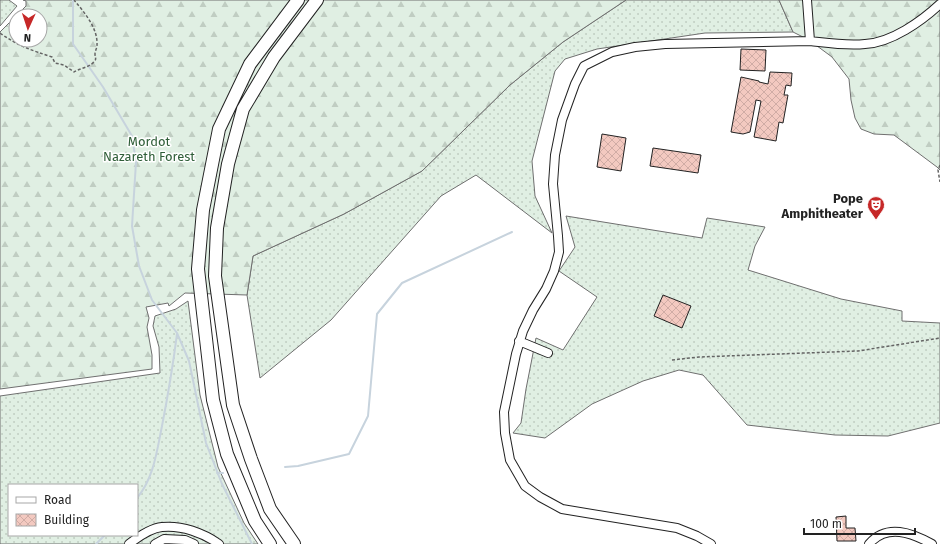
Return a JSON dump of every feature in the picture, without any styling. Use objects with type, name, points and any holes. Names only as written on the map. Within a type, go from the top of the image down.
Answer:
[{"type":"highway","points":[[270,544],[255,521],[230,460],[215,408],[198,269],[203,210],[219,129],[250,64],[298,0]]},
{"type":"highway","points":[[294,544],[270,509],[233,405],[215,276],[217,228],[228,164],[243,109],[274,57],[317,0]]},
{"type":"street","points":[[808,0],[810,41]]},
{"type":"street","points":[[711,544],[697,536],[677,528],[562,509],[540,497],[525,486],[510,460],[505,433],[504,412],[523,331],[533,310],[546,290],[554,271],[559,252],[553,184],[555,155],[562,120],[575,84],[584,66],[612,52],[635,47],[665,44],[810,41],[833,44],[866,44],[895,36],[916,23],[940,4]]},
{"type":"street","points":[[520,341],[548,353]]},
{"type":"street","points":[[129,544],[141,535],[161,527],[180,528],[206,536],[218,544]]},
{"type":"street","points":[[869,544],[874,539],[886,532],[897,532],[919,537],[932,544]]},
{"type":"street","points":[[155,544],[164,539],[185,540],[194,544]]},
{"type":"path","points":[[0,33],[12,42],[24,48],[52,56],[55,63],[64,65],[74,72],[80,68],[89,66],[95,61],[96,58],[95,54],[98,46],[96,36],[86,15],[74,0]]},
{"type":"path","points":[[940,165],[938,170],[940,182]]},
{"type":"path","points":[[672,360],[699,357],[858,351],[940,338]]},
{"type":"green space","points":[[0,0],[9,0],[17,6],[15,8],[8,8],[8,17],[0,26]]},
{"type":"green space","name":"Mordot Nazareth Forest","points":[[23,0],[626,0],[563,42],[510,85],[422,171],[344,214],[253,256],[247,295],[185,293],[169,306],[168,303],[146,307],[149,318],[147,327],[152,355],[152,369],[0,389],[0,32],[8,24],[8,48],[48,48],[48,8],[24,8],[26,6],[26,1]]},
{"type":"green space","points":[[626,0],[779,0],[793,32],[705,33],[597,49],[565,59],[555,71],[532,161],[535,196],[552,233],[476,175],[441,196],[331,320],[260,378],[247,295],[253,256],[344,214],[422,171],[510,85],[563,42]]},
{"type":"green space","points":[[779,0],[940,0],[940,170],[894,135],[874,134],[861,129],[855,118],[851,100],[849,79],[832,57],[809,40],[793,32]]},
{"type":"green space","points":[[566,216],[702,238],[707,218],[765,227],[755,246],[748,270],[841,299],[902,311],[902,321],[940,323],[940,423],[888,436],[835,435],[747,425],[703,375],[679,370],[643,381],[592,404],[545,438],[513,433],[521,423],[536,338],[563,350],[597,297],[559,271],[575,247]]},
{"type":"green space","points":[[188,301],[200,395],[218,467],[244,523],[258,544],[0,544],[0,396],[160,373],[159,347],[153,326],[155,316],[176,309]]},
{"type":"building","points":[[741,49],[766,50],[765,71],[740,70]]},
{"type":"building","points":[[770,72],[792,73],[791,86],[786,85],[784,95],[788,95],[783,123],[779,122],[776,141],[754,137],[761,101],[756,100],[750,132],[743,134],[731,132],[741,77],[768,84]]},
{"type":"building","points":[[602,134],[626,138],[621,171],[597,167]]},
{"type":"building","points":[[653,148],[701,155],[698,173],[650,166]]},
{"type":"building","points":[[663,295],[691,306],[682,328],[654,316]]},
{"type":"building","points":[[846,516],[846,528],[855,528],[856,541],[837,541],[836,517]]},
{"type":"waterway","points":[[73,0],[73,44],[103,87],[132,136],[136,162],[132,226],[139,266],[152,300],[177,333],[189,361],[206,443],[222,484],[252,544]]},
{"type":"waterway","points":[[285,467],[298,466],[349,454],[368,416],[377,314],[402,283],[512,232]]},
{"type":"waterway","points":[[138,497],[151,473],[156,454],[177,334]]},
{"type":"waterway","points":[[217,473],[223,473]]},
{"type":"waterway","points":[[96,544],[104,536]]},
{"type":"place","name":"Pope Amphitheater","points":[[876,220]]}]
